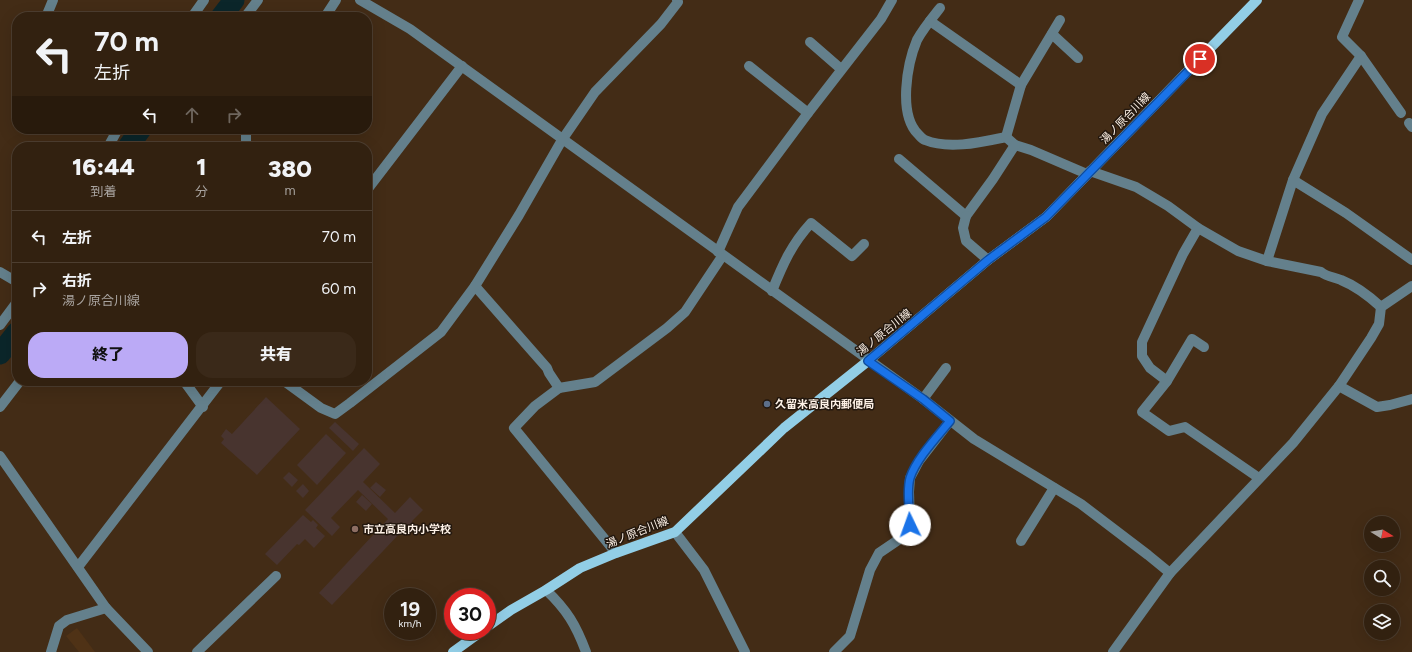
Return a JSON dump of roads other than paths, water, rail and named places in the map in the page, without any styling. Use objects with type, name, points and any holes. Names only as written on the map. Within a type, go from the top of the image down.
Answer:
[{"type":"main road","name":"湯ノ原合川線","points":[[496,621],[580,568],[674,532],[784,428],[868,361],[988,260],[1046,217],[1257,0]]},
{"type":"main road","points":[[453,652],[470,640]]},
{"type":"street","points":[[48,12],[53,0]]},
{"type":"street","points":[[196,12],[204,0]]},
{"type":"street","points":[[249,12],[258,0]]},
{"type":"street","points":[[328,12],[336,0]]},
{"type":"street","points":[[360,0],[410,29],[562,140],[631,187],[720,255],[923,399],[974,439],[1080,504],[1170,573]]},
{"type":"street","points":[[372,386],[441,332],[475,286],[519,216],[562,140],[595,92],[661,24],[678,2],[677,0]]},
{"type":"street","points":[[616,553],[514,428],[535,406],[559,388],[595,382],[667,328],[685,312],[720,255],[738,207],[841,69],[881,19],[892,0]]},
{"type":"street","points":[[1359,0],[1342,37],[1361,56],[1401,113]]},
{"type":"street","points":[[940,8],[918,39],[910,61],[907,82],[907,111],[913,129],[924,140],[945,144],[970,144],[1006,137]]},
{"type":"street","points":[[1006,137],[1021,85],[1060,20]]},
{"type":"street","points":[[930,22],[1021,85]]},
{"type":"street","points":[[1052,34],[1078,58]]},
{"type":"street","points":[[810,42],[841,69]]},
{"type":"street","points":[[1267,261],[1294,180],[1322,114],[1361,56]]},
{"type":"street","points":[[372,183],[462,66]]},
{"type":"street","points":[[749,66],[808,113]]},
{"type":"street","points":[[1006,137],[1015,145],[1088,173],[1136,187],[1168,206],[1198,228],[1238,251],[1267,261],[1321,272],[1326,276],[1341,280],[1368,294],[1381,307]]},
{"type":"street","points":[[988,260],[966,241],[963,228],[966,216],[1015,145]]},
{"type":"street","points":[[899,159],[966,216]]},
{"type":"street","points":[[1294,180],[1412,260]]},
{"type":"street","points":[[772,291],[785,259],[799,236],[811,224],[852,256],[864,244]]},
{"type":"street","points":[[1167,381],[1150,368],[1142,356],[1142,342],[1183,254],[1198,228]]},
{"type":"street","points":[[0,272],[12,279]]},
{"type":"street","points":[[475,286],[547,368],[559,388]]},
{"type":"street","points":[[1113,652],[1170,573],[1302,432],[1339,386],[1379,324],[1381,307],[1412,286]]},
{"type":"street","points":[[0,325],[12,309]]},
{"type":"street","points":[[1204,347],[1192,339],[1167,381],[1142,412],[1168,431],[1185,427],[1259,478]]},
{"type":"street","points":[[923,399],[946,368]]},
{"type":"street","points":[[0,407],[16,386]]},
{"type":"street","points":[[188,386],[203,407]]},
{"type":"street","points":[[78,567],[218,386]]},
{"type":"street","points":[[291,386],[321,408],[335,414],[372,386]]},
{"type":"street","points":[[1339,386],[1377,407],[1390,406],[1412,399]]},
{"type":"street","points":[[834,652],[850,636],[870,570],[878,553],[907,534],[910,525],[910,478],[919,461],[950,421]]},
{"type":"street","points":[[0,456],[106,608],[148,652]]},
{"type":"street","points":[[1021,541],[1054,488]]},
{"type":"street","points":[[674,532],[704,570],[742,651]]},
{"type":"street","points":[[197,652],[276,576]]},
{"type":"street","points":[[546,590],[571,619],[578,631],[586,652]]},
{"type":"street","points":[[51,652],[59,626],[67,620],[106,608]]},
{"type":"waterway","points":[[225,12],[234,0]]},
{"type":"waterway","points":[[132,142],[137,134]]},
{"type":"waterway","points":[[0,354],[12,338]]},
{"type":"place","name":"久留米高良内郵便局","points":[[767,404]]},
{"type":"place","name":"市立高良内小学校","points":[[355,529]]}]
